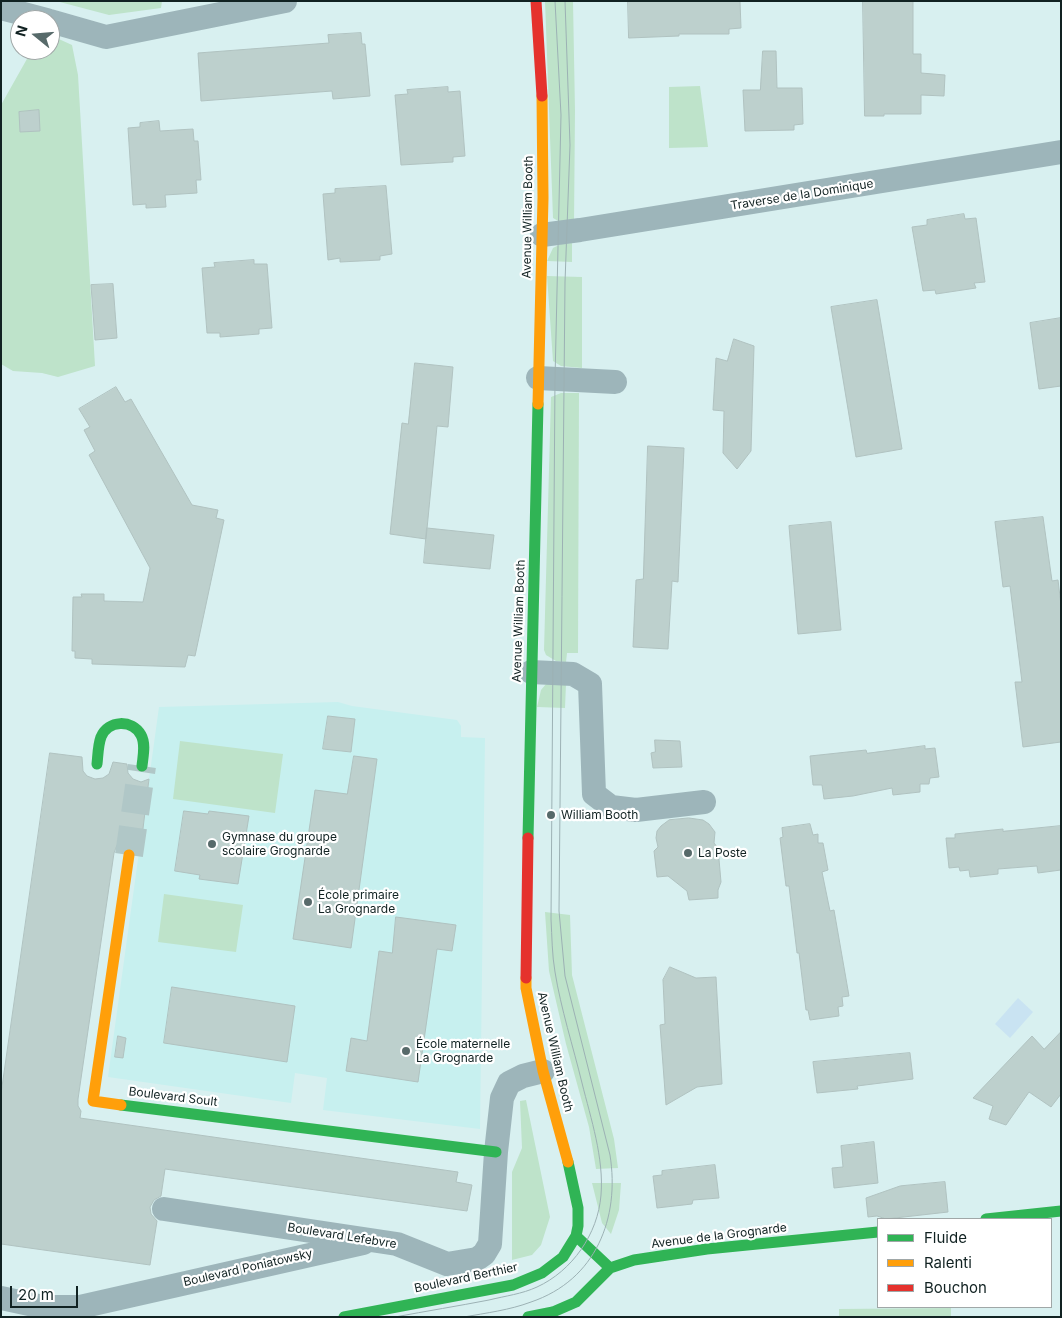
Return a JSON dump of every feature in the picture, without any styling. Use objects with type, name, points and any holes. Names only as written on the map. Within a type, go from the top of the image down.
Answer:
[{"type":"street","points":[[60,24],[106,37],[285,1]]},
{"type":"street","name":"Avenue William Booth","points":[[536,1],[542,78],[542,235],[526,903],[526,988],[543,1072],[574,1181],[578,1208],[576,1236]]},
{"type":"street","name":"Traverse de la Dominique","points":[[542,235],[665,217],[1061,152]]},
{"type":"street","points":[[538,378],[615,382]]},
{"type":"street","points":[[532,672],[573,674],[590,684],[594,794],[610,807],[636,810],[704,802]]},
{"type":"street","points":[[97,764],[101,737],[109,725],[119,722],[132,726],[140,735],[144,747],[142,766]]},
{"type":"street","name":"Boulevard Soult","points":[[128,855],[93,1101],[496,1152]]},
{"type":"street","name":"Boulevard Lefebvre","points":[[164,1209],[377,1240],[397,1244],[447,1264],[477,1259],[484,1254],[490,1244],[496,1152],[502,1098],[509,1083],[523,1076],[543,1072]]},
{"type":"street","points":[[995,1218],[1061,1211]]},
{"type":"street","name":"Avenue de la Grognarde","points":[[610,1268],[634,1260],[707,1249],[877,1232]]},
{"type":"street","points":[[528,1317],[553,1312],[576,1302],[610,1268],[576,1236]]},
{"type":"street","name":"Boulevard Berthier","points":[[344,1317],[513,1285],[542,1273],[563,1257],[576,1236]]},
{"type":"street","name":"Boulevard Poniatowsky","points":[[1,1298],[43,1307],[80,1307],[377,1240]]},
{"type":"shaded area","name":"École primaire La Grognarde","points":[[338,702],[352,706],[457,720],[461,726],[461,737],[485,738],[480,1129],[323,1110],[327,1078],[295,1073],[291,1103],[108,1077],[159,707]]},
{"type":"shaded area","points":[[1018,998],[1033,1012],[1010,1038],[995,1024]]},
{"type":"green space","points":[[56,1],[162,1],[161,8],[109,15]]},
{"type":"green space","points":[[545,1],[573,1],[575,111],[574,224],[562,223],[553,218]]},
{"type":"green space","points":[[60,40],[72,45],[78,75],[95,366],[58,377],[42,373],[13,371],[1,364],[1,105],[26,60],[60,60]]},
{"type":"green space","points":[[700,86],[708,147],[669,148],[669,87]]},
{"type":"green space","points":[[572,243],[572,262],[547,261],[553,248],[561,244]]},
{"type":"green space","points":[[547,276],[582,277],[582,368],[561,366],[553,361]]},
{"type":"green space","points":[[561,393],[579,393],[578,653],[567,653],[566,662],[556,661],[546,655],[544,650],[551,397]]},
{"type":"green space","points":[[546,684],[566,684],[565,708],[537,707],[541,690]]},
{"type":"green space","points":[[180,741],[283,754],[275,813],[173,799]]},
{"type":"green space","points":[[164,894],[243,905],[236,952],[158,942]]},
{"type":"green space","points":[[545,912],[570,915],[572,975],[614,1139],[618,1168],[596,1169],[589,1127],[566,1044],[549,971]]},
{"type":"green space","points":[[526,1100],[550,1217],[541,1245],[532,1255],[512,1260],[512,1172],[522,1148],[520,1101]]},
{"type":"green space","points":[[592,1183],[621,1183],[619,1210],[611,1234],[602,1223]]},
{"type":"green space","points":[[951,1308],[951,1317],[839,1317],[839,1309]]},
{"type":"building","points":[[628,1],[740,1],[741,28],[729,29],[729,34],[679,34],[679,36],[629,38]]},
{"type":"building","points":[[863,1],[913,1],[913,54],[921,54],[921,73],[945,75],[944,96],[921,95],[921,114],[865,116]]},
{"type":"building","points":[[361,33],[362,44],[365,44],[370,96],[333,99],[332,91],[201,101],[198,53],[329,43],[328,35]]},
{"type":"building","points":[[763,51],[776,51],[777,88],[802,88],[803,124],[794,125],[794,130],[745,131],[743,90],[760,90]]},
{"type":"building","points":[[448,87],[448,92],[460,91],[465,156],[453,157],[453,162],[401,165],[395,95],[408,94],[407,90]]},
{"type":"building","points":[[39,110],[40,131],[20,132],[19,112]]},
{"type":"building","points":[[159,121],[160,131],[193,129],[194,141],[198,141],[201,180],[196,180],[197,193],[165,195],[166,207],[146,208],[146,204],[133,205],[128,128],[140,127],[140,123]]},
{"type":"building","points":[[386,186],[392,254],[380,256],[380,260],[340,262],[340,258],[328,260],[323,194],[335,193],[335,189]]},
{"type":"building","points":[[964,214],[965,219],[976,218],[985,282],[974,283],[976,288],[936,294],[935,290],[923,291],[912,227],[927,225],[927,220]]},
{"type":"building","points":[[254,260],[254,264],[267,264],[272,328],[259,329],[259,334],[220,337],[220,333],[207,333],[202,268],[215,267],[214,263]]},
{"type":"building","points":[[113,284],[117,338],[95,340],[91,285]]},
{"type":"building","points":[[877,300],[902,449],[856,457],[831,307]]},
{"type":"building","points":[[1061,318],[1061,386],[1039,389],[1030,323]]},
{"type":"building","points":[[734,339],[754,346],[751,451],[737,469],[723,453],[724,411],[713,410],[716,358],[727,361]]},
{"type":"building","points":[[415,363],[453,367],[448,427],[437,426],[426,539],[390,534],[402,423],[408,424]]},
{"type":"building","points":[[116,387],[125,402],[131,399],[192,505],[218,510],[216,518],[224,520],[195,656],[188,655],[185,667],[92,664],[92,659],[75,658],[75,651],[72,651],[73,597],[82,597],[81,594],[104,594],[104,601],[143,602],[150,568],[89,455],[95,451],[84,430],[90,427],[79,409]]},
{"type":"building","points":[[648,446],[684,448],[678,582],[672,581],[668,649],[633,647],[636,580],[643,579]]},
{"type":"building","points":[[1043,517],[1052,581],[1058,580],[1061,605],[1061,742],[1023,747],[1015,682],[1022,682],[1010,586],[1003,587],[995,522]]},
{"type":"building","points":[[831,522],[841,630],[798,634],[789,526]]},
{"type":"building","points":[[427,528],[494,535],[490,569],[424,563]]},
{"type":"building","points":[[328,716],[355,719],[351,752],[323,749]]},
{"type":"building","points":[[655,740],[680,741],[682,767],[653,768],[651,753],[655,752]]},
{"type":"building","points":[[925,746],[925,749],[935,748],[939,777],[930,778],[929,784],[920,784],[920,792],[893,795],[892,788],[853,796],[824,799],[822,785],[813,785],[810,756],[866,750],[867,753]]},
{"type":"building","points":[[50,753],[82,757],[83,771],[87,776],[95,779],[103,778],[109,774],[113,762],[127,764],[128,773],[133,779],[141,782],[149,779],[141,845],[132,840],[124,840],[117,845],[114,853],[78,1099],[78,1106],[81,1111],[80,1118],[458,1172],[456,1182],[472,1185],[467,1211],[165,1169],[161,1196],[154,1200],[150,1207],[151,1214],[157,1221],[150,1265],[1,1244],[1,1094]]},
{"type":"building","points":[[354,756],[377,759],[351,948],[293,939],[315,790],[347,794]]},
{"type":"building","name":"Gymnase du groupe scolaire Grognarde","points":[[184,811],[208,814],[209,811],[249,816],[238,884],[199,879],[200,875],[175,871]]},
{"type":"building","points":[[689,818],[703,820],[715,832],[714,843],[718,848],[721,882],[718,898],[689,900],[687,891],[668,876],[657,877],[654,851],[658,847],[657,831],[669,820]]},
{"type":"building","points":[[810,824],[813,835],[818,834],[818,843],[823,843],[828,870],[822,872],[830,911],[834,910],[849,996],[842,997],[843,1006],[838,1007],[839,1016],[810,1020],[808,1010],[806,1010],[789,886],[786,886],[780,838],[783,837],[782,828]]},
{"type":"building","points":[[1061,826],[1061,870],[1038,873],[1037,866],[998,869],[998,874],[970,877],[969,870],[960,871],[959,867],[949,868],[946,838],[955,838],[955,834]]},
{"type":"building","points":[[396,917],[456,925],[452,951],[437,949],[418,1082],[346,1071],[351,1038],[367,1041],[379,951],[392,953]]},
{"type":"building","points":[[670,967],[696,978],[716,977],[722,1084],[697,1087],[666,1105],[660,1025],[665,1024],[663,980]]},
{"type":"building","points":[[172,987],[295,1006],[287,1062],[164,1043]]},
{"type":"building","points":[[1061,1032],[1061,1094],[1051,1107],[1029,1092],[1006,1125],[989,1119],[993,1106],[973,1098],[1032,1036],[1044,1049]]},
{"type":"building","points":[[118,1036],[126,1038],[123,1058],[115,1057]]},
{"type":"building","points":[[910,1053],[913,1079],[857,1086],[858,1089],[817,1093],[813,1062]]},
{"type":"building","points":[[874,1142],[878,1183],[834,1188],[832,1168],[843,1167],[841,1146]]},
{"type":"building","points":[[715,1165],[719,1198],[693,1200],[692,1204],[657,1208],[653,1176],[662,1175],[662,1171]]},
{"type":"building","points":[[945,1182],[948,1212],[895,1218],[868,1217],[866,1198],[900,1186]]},
{"type":"tunnel","points":[[129,855],[142,766]]},
{"type":"tram line","points":[[395,1317],[513,1295],[537,1287],[550,1280],[572,1261],[589,1237],[595,1224],[601,1195],[599,1153],[555,972],[551,919],[555,379],[561,115],[555,1]]},
{"type":"tram line","points":[[464,1317],[523,1305],[553,1292],[572,1279],[599,1244],[607,1223],[611,1201],[610,1155],[565,976],[559,911],[565,282],[570,145],[565,1]]},
{"type":"traffic: fast","points":[[528,838],[538,404]]},
{"type":"traffic: fast","points":[[97,764],[101,737],[104,731],[114,725],[126,724],[137,730],[143,739],[142,766]]},
{"type":"traffic: fast","points":[[121,1105],[496,1152]]},
{"type":"traffic: fast","points":[[344,1317],[513,1285],[542,1273],[563,1257],[576,1236],[578,1208],[568,1162]]},
{"type":"traffic: fast","points":[[995,1218],[1061,1211]]},
{"type":"traffic: fast","points":[[528,1317],[553,1312],[576,1302],[610,1268],[634,1260],[707,1249],[877,1232]]},
{"type":"traffic: fast","points":[[576,1236],[610,1268]]},
{"type":"traffic: slow","points":[[538,404],[543,198],[542,96]]},
{"type":"traffic: slow","points":[[121,1105],[93,1101],[129,855]]},
{"type":"traffic: slow","points":[[526,978],[526,988],[543,1071],[568,1162]]},
{"type":"traffic: jam","points":[[536,1],[542,96]]},
{"type":"traffic: jam","points":[[526,978],[528,838]]},
{"type":"place","name":"William Booth","points":[[551,815]]},
{"type":"place","name":"Gymnase du groupe scolaire Grognarde","points":[[212,844]]},
{"type":"place","name":"La Poste","points":[[688,853]]},
{"type":"place","name":"École primaire La Grognarde","points":[[308,902]]},
{"type":"place","name":"École maternelle La Grognarde","points":[[406,1051]]}]
